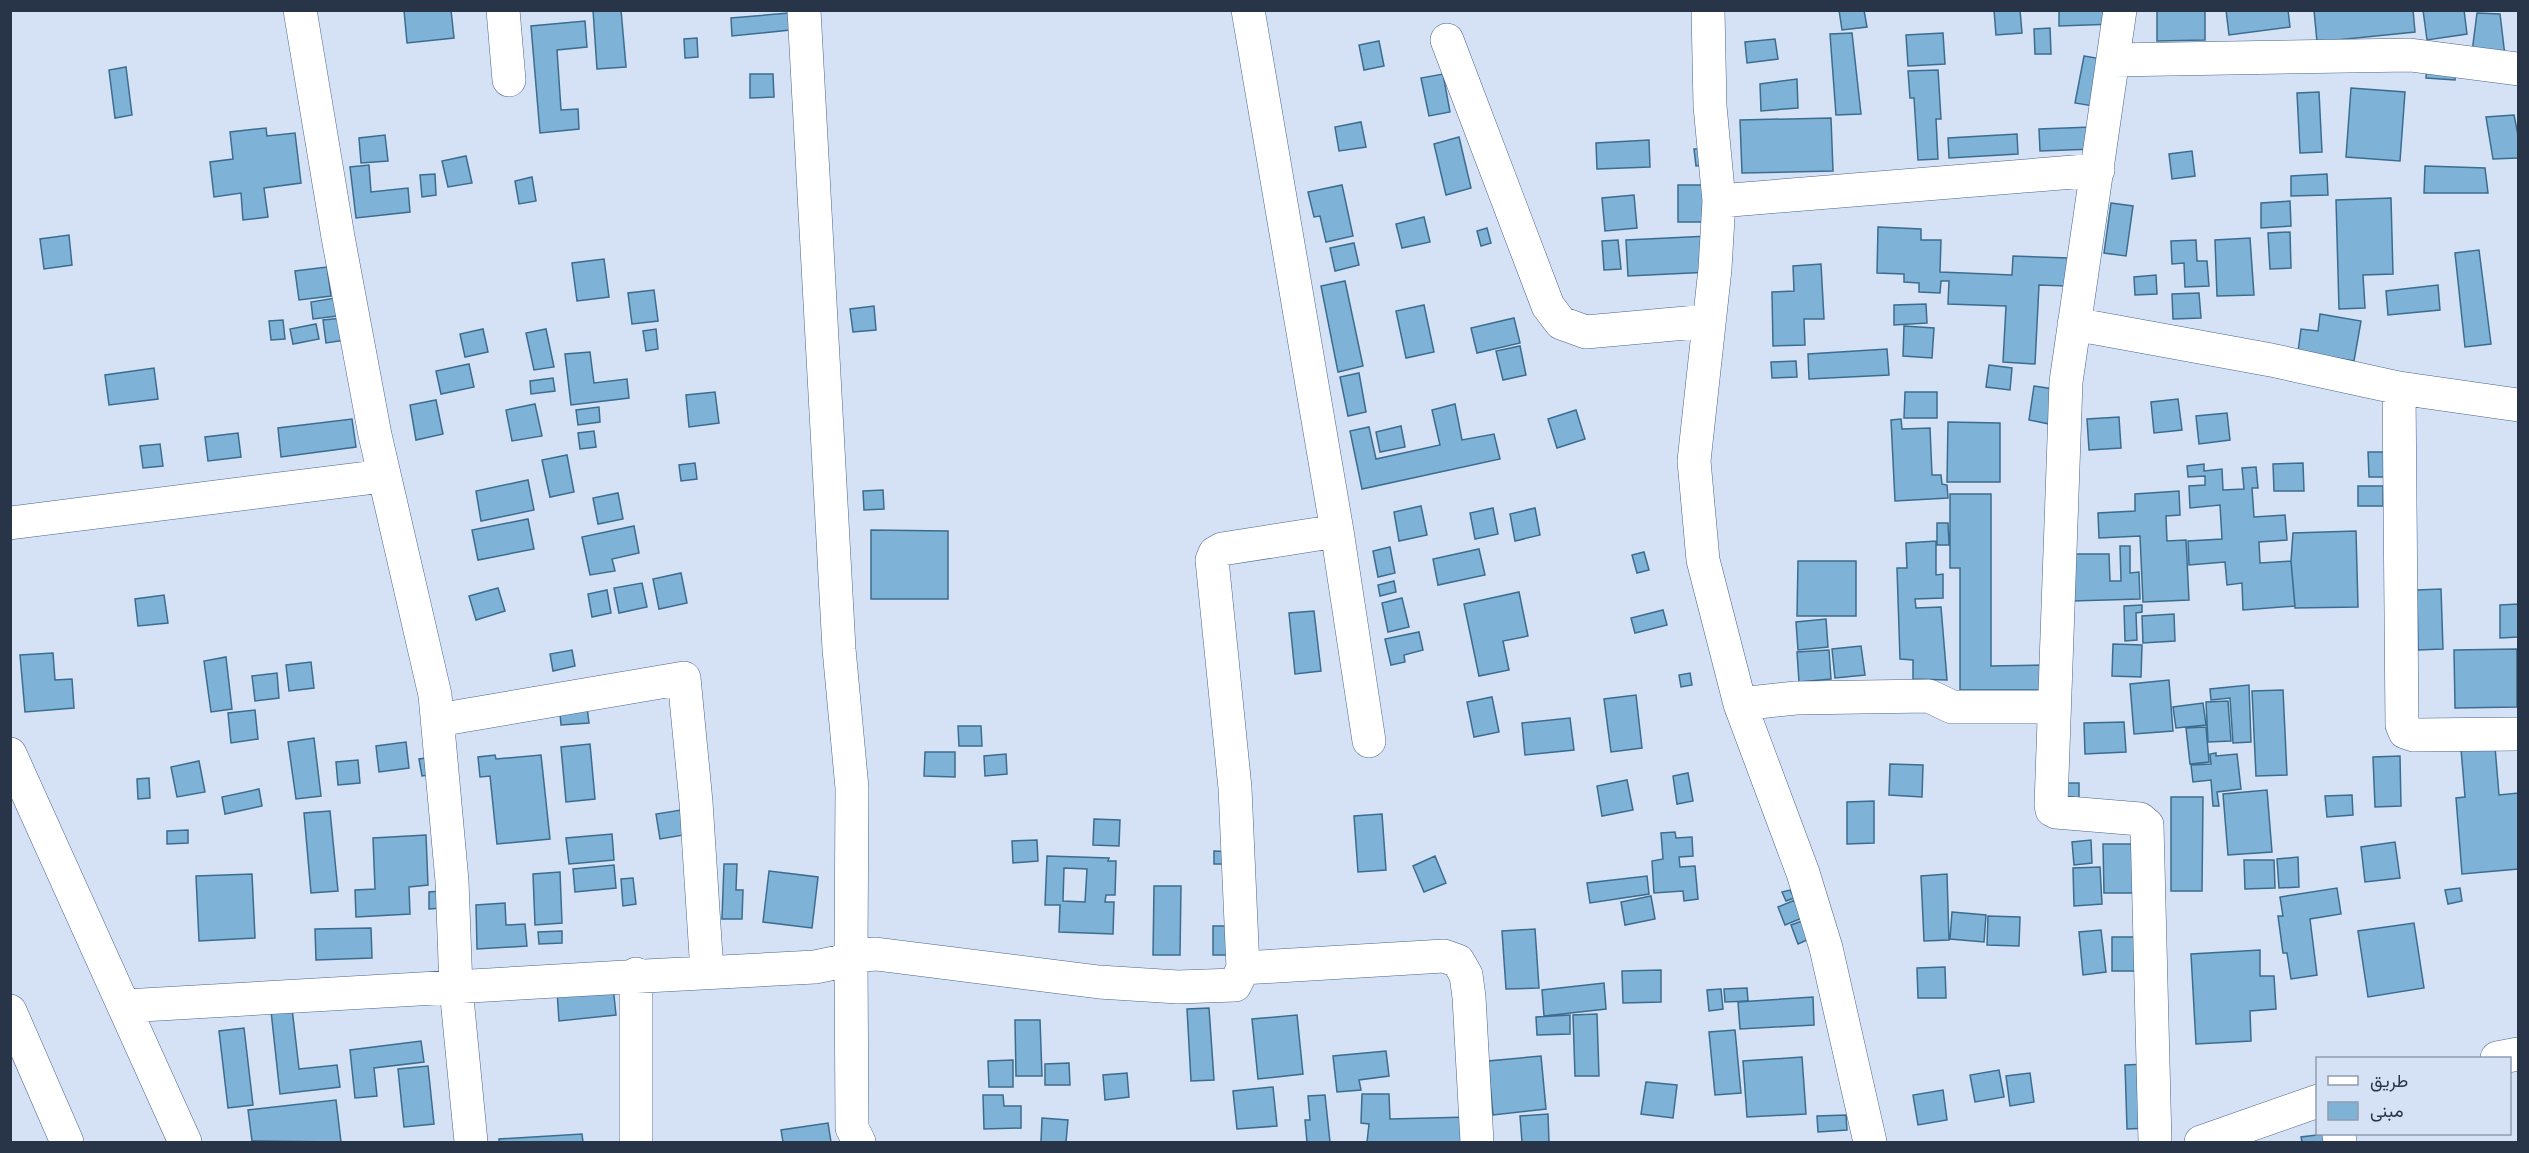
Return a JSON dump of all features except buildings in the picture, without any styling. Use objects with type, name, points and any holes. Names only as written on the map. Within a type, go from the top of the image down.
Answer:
[{"type":"main road","points":[[300,10],[338,237],[383,476],[418,612],[438,720],[452,881],[456,988],[471,1143]]},
{"type":"main road","points":[[503,10],[509,80]]},
{"type":"main road","points":[[804,10],[839,649],[852,788],[852,1128],[859,1143]]},
{"type":"main road","points":[[1248,10],[1337,531],[1369,741]]},
{"type":"main road","points":[[1708,10],[1710,106],[1719,201],[1715,269],[1708,321],[1695,472],[1703,560],[1740,704],[1803,873],[1826,948],[1870,1143]]},
{"type":"main road","points":[[2120,10],[2066,382],[2052,706],[2052,810],[2140,819],[2147,825],[2155,1143]]},
{"type":"main road","points":[[1447,40],[1548,306],[1561,323],[1586,332],[1708,321]]},
{"type":"main road","points":[[2114,60],[2410,55],[2518,69]]},
{"type":"main road","points":[[1719,201],[2098,170]]},
{"type":"main road","points":[[2074,324],[2271,360],[2399,388],[2518,405]]},
{"type":"main road","points":[[2399,388],[2402,724],[2405,732],[2414,735],[2518,734]]},
{"type":"main road","points":[[10,523],[383,476]]},
{"type":"main road","points":[[125,1006],[456,988],[636,974],[815,967],[839,962],[851,956],[876,954],[1099,982],[1178,987],[1232,986],[1238,982],[1243,968],[1235,788],[1212,560],[1215,553],[1222,549],[1337,531]]},
{"type":"main road","points":[[438,720],[684,678],[695,790],[707,972]]},
{"type":"main road","points":[[1740,704],[1796,698],[1929,696],[1952,706],[2052,706]]},
{"type":"main road","points":[[10,754],[185,1143]]},
{"type":"main road","points":[[1243,968],[1444,956],[1458,961],[1466,975],[1469,997],[1477,1143]]},
{"type":"main road","points":[[636,974],[636,1143]]},
{"type":"main road","points":[[10,1011],[67,1143]]},
{"type":"main road","points":[[2201,1143],[2316,1102]]}]
